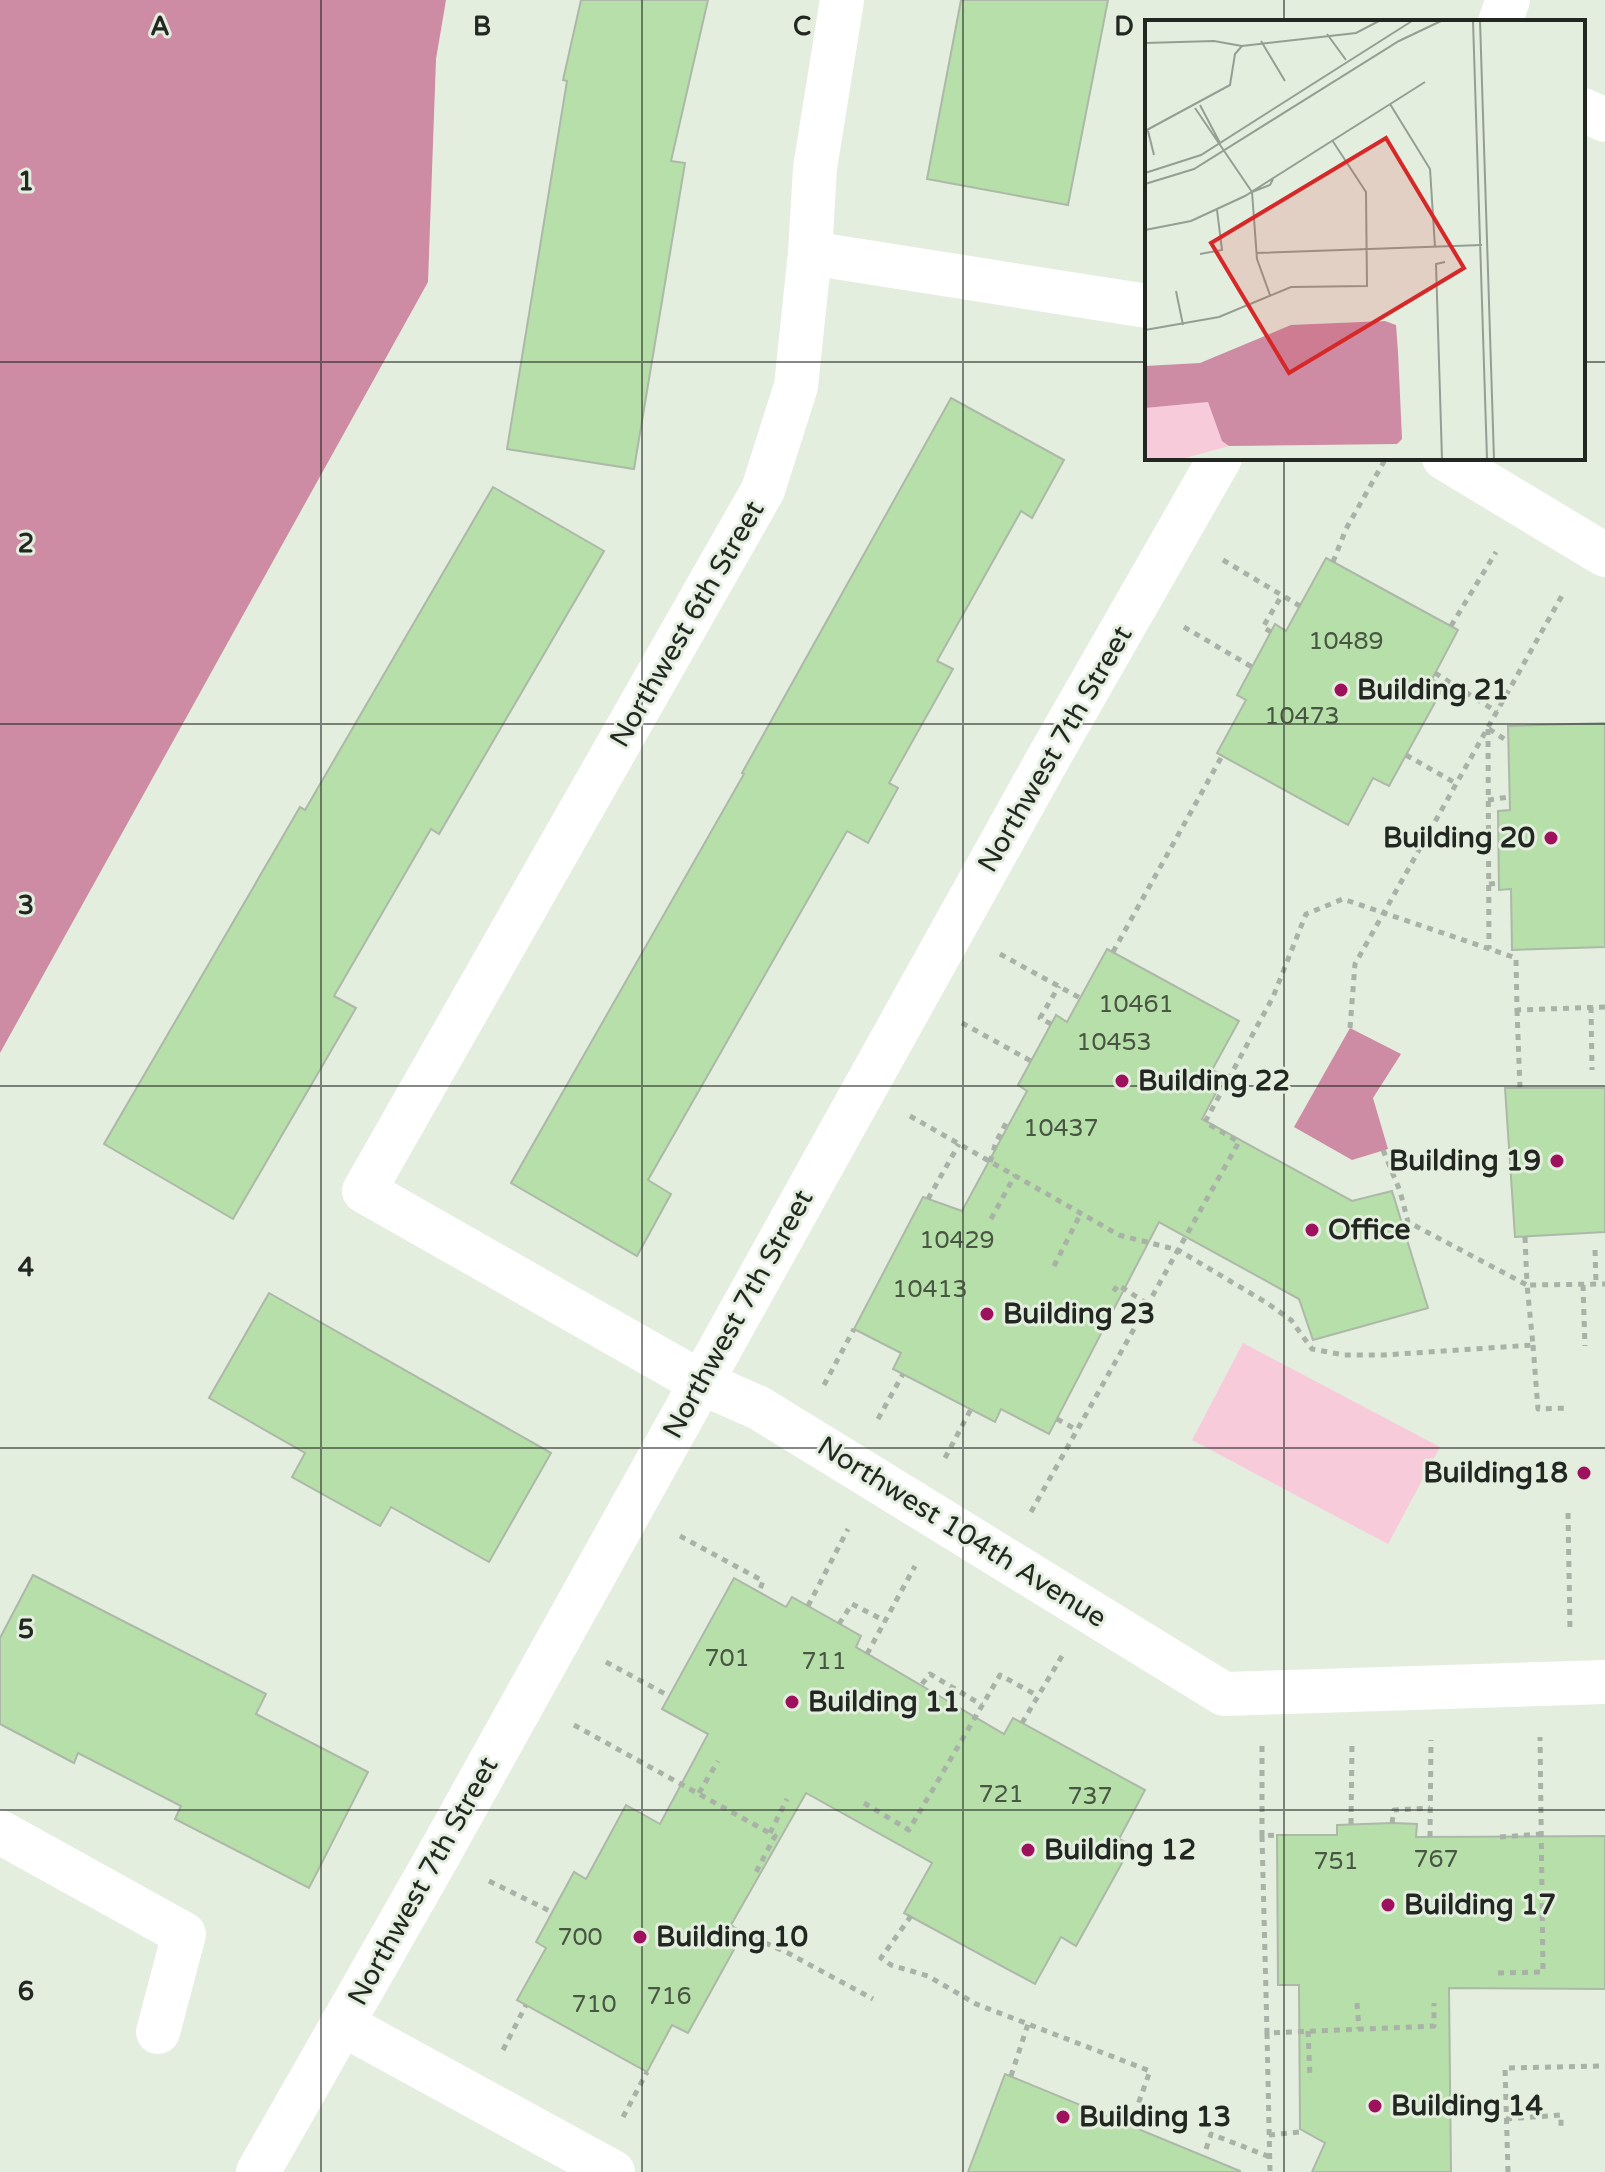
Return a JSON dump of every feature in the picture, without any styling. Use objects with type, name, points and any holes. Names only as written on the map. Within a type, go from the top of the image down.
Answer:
[{"type":"street","name":"Northwest 6th Street","points":[[364,1191],[763,490],[796,386],[815,168],[842,0]]},
{"type":"street","points":[[1501,20],[1508,0]]},
{"type":"street","points":[[1585,111],[1605,120]]},
{"type":"street","points":[[810,253],[1145,306]]},
{"type":"street","name":"Northwest 7th Street","points":[[258,2172],[438,1856],[953,928],[1219,460]]},
{"type":"street","points":[[1447,460],[1597,550]]},
{"type":"street","name":"Northwest 104th Avenue","points":[[364,1191],[700,1382],[759,1408],[1224,1694],[1572,1683]]},
{"type":"street","points":[[0,1832],[184,1934],[158,2032]]},
{"type":"street","points":[[342,2024],[613,2172]]},
{"type":"path","points":[[1333,562],[1346,529],[1385,460]]},
{"type":"path","points":[[1451,626],[1523,506]]},
{"type":"path","points":[[1178,532],[1300,606]]},
{"type":"path","points":[[1350,1028],[1355,964],[1497,712],[1597,550]]},
{"type":"path","points":[[1271,632],[1263,627],[1282,595]]},
{"type":"path","points":[[1139,601],[1252,667]]},
{"type":"path","points":[[1435,673],[1497,712]]},
{"type":"path","points":[[1488,728],[1509,742]]},
{"type":"path","points":[[1488,728],[1489,949]]},
{"type":"path","points":[[1406,755],[1457,784]]},
{"type":"path","points":[[1113,952],[1222,756]]},
{"type":"path","points":[[1488,800],[1509,797]]},
{"type":"path","points":[[1489,884],[1499,883]]},
{"type":"path","points":[[1004,1559],[1239,1142],[1205,1122],[1273,997],[1306,914],[1343,899],[1516,958],[1520,1088]]},
{"type":"path","points":[[953,928],[1080,998]]},
{"type":"path","points":[[1051,1024],[1040,1018],[1059,986]]},
{"type":"path","points":[[915,997],[1031,1061]]},
{"type":"path","points":[[1591,1007],[1592,1070]]},
{"type":"path","points":[[1517,1010],[1605,1007]]},
{"type":"path","points":[[863,1090],[1119,1235],[1178,1250],[1291,1320],[1312,1349],[1344,1355],[1384,1355],[1533,1345]]},
{"type":"path","points":[[990,1162],[996,1142],[1007,1121],[1010,1123]]},
{"type":"path","points":[[928,1199],[959,1144]]},
{"type":"path","points":[[1383,1150],[1400,1191],[1408,1222],[1527,1285],[1605,1284]]},
{"type":"path","points":[[991,1219],[1015,1175]]},
{"type":"path","points":[[1054,1266],[1081,1213]]},
{"type":"path","points":[[1525,1237],[1538,1409],[1569,1408]]},
{"type":"path","points":[[1595,1250],[1596,1284]]},
{"type":"path","points":[[1111,1295],[1118,1285],[1148,1304]]},
{"type":"path","points":[[1583,1285],[1585,1346]]},
{"type":"path","points":[[1057,1419],[1077,1430]]},
{"type":"path","points":[[808,1606],[875,1479]]},
{"type":"path","points":[[631,1506],[763,1581],[759,1592]]},
{"type":"path","points":[[1498,1973],[1543,1972],[1541,1834],[1572,1683],[1568,1513]]},
{"type":"path","points":[[867,1654],[940,1519]]},
{"type":"path","points":[[839,1624],[852,1604],[885,1621]]},
{"type":"path","points":[[1022,1723],[1089,1610]]},
{"type":"path","points":[[559,1637],[669,1696]]},
{"type":"path","points":[[922,1684],[930,1674],[982,1705]]},
{"type":"path","points":[[864,1803],[909,1830],[1000,1675],[1038,1696]]},
{"type":"path","points":[[1430,1837],[1431,1687]]},
{"type":"path","points":[[1351,1824],[1353,1691]]},
{"type":"path","points":[[1262,1693],[1270,2172]]},
{"type":"path","points":[[526,1698],[775,1836],[754,1876]]},
{"type":"path","points":[[699,1793],[718,1761]]},
{"type":"path","points":[[770,1833],[787,1799]]},
{"type":"path","points":[[1392,1823],[1394,1810],[1430,1808]]},
{"type":"path","points":[[1500,1837],[1541,1834]]},
{"type":"path","points":[[1262,1836],[1277,1835]]},
{"type":"path","points":[[438,1856],[552,1912]]},
{"type":"path","points":[[911,1916],[881,1958],[891,1965],[928,1976],[976,2004],[1150,2071],[1136,2110]]},
{"type":"path","points":[[743,1933],[788,1953],[873,1999]]},
{"type":"path","points":[[1357,2003],[1359,2029]]},
{"type":"path","points":[[1267,2033],[1434,2026],[1434,2003]]},
{"type":"path","points":[[1011,2076],[1028,2024]]},
{"type":"path","points":[[1308,2031],[1310,2079]]},
{"type":"path","points":[[1508,2172],[1505,2068],[1605,2066]]},
{"type":"path","points":[[1506,2119],[1561,2115],[1561,2131]]},
{"type":"path","points":[[1269,2135],[1300,2132]]},
{"type":"path","points":[[1206,2149],[1211,2134],[1270,2157]]},
{"type":"shaded area","points":[[0,0],[446,0],[436,59],[428,282],[0,1053]]},
{"type":"shaded area","points":[[1350,1028],[1401,1054],[1373,1098],[1388,1149],[1352,1160],[1294,1127]]},
{"type":"shaded area","points":[[1243,1343],[1440,1447],[1388,1544],[1192,1440]]},
{"type":"building","points":[[581,0],[708,0],[671,161],[685,163],[634,469],[507,449],[567,81],[563,80]]},
{"type":"building","points":[[961,0],[1108,0],[1068,205],[927,179]]},
{"type":"building","points":[[951,398],[1064,460],[1032,518],[1021,511],[937,661],[953,669],[889,783],[898,788],[868,843],[847,831],[648,1180],[671,1194],[637,1256],[511,1183],[744,774]]},
{"type":"building","points":[[493,487],[604,551],[439,834],[431,829],[334,996],[356,1008],[233,1219],[104,1144],[300,807],[305,810]]},
{"type":"building","name":"Building 21","points":[[1326,558],[1458,630],[1432,679],[1444,686],[1389,786],[1373,778],[1348,825],[1217,753],[1246,700],[1237,695],[1275,624],[1286,631]]},
{"type":"building","name":"Building 20","points":[[1605,723],[1605,947],[1512,950],[1511,889],[1499,890],[1498,811],[1510,810],[1508,726]]},
{"type":"building","points":[[1107,949],[1239,1021],[1212,1070],[1225,1076],[1202,1119],[1352,1201],[1392,1191],[1428,1308],[1313,1340],[1299,1299],[1159,1222],[1049,1434],[1001,1409],[995,1422],[893,1369],[901,1353],[854,1329],[923,1197],[962,1211],[1027,1091],[1018,1085],[1056,1015],[1067,1022]]},
{"type":"building","name":"Building 19","points":[[1505,1088],[1605,1088],[1605,1232],[1515,1237]]},
{"type":"building","points":[[269,1293],[551,1453],[489,1562],[391,1507],[380,1526],[292,1477],[305,1453],[209,1398]]},
{"type":"building","points":[[33,1575],[266,1694],[256,1714],[368,1772],[309,1888],[175,1819],[181,1806],[78,1753],[74,1763],[0,1724],[0,1638]]},
{"type":"building","points":[[734,1578],[786,1607],[792,1597],[861,1636],[856,1647],[1004,1734],[1013,1718],[1145,1790],[1119,1839],[1132,1845],[1076,1946],[1061,1937],[1035,1984],[904,1913],[932,1863],[806,1793],[731,1925],[743,1933],[688,2033],[672,2025],[647,2072],[517,2000],[546,1948],[536,1942],[574,1872],[586,1879],[626,1805],[660,1824],[708,1734],[662,1709]]},
{"type":"building","points":[[1417,1824],[1416,1837],[1605,1836],[1605,1989],[1449,1988],[1451,2172],[1312,2172],[1325,2143],[1300,2129],[1299,1985],[1278,1985],[1277,1835],[1337,1835],[1337,1825]]},
{"type":"building","name":"Building 13","points":[[1005,2074],[1240,2171],[1240,2172],[968,2172]]},
{"type":"place","name":"Building 21","points":[[1341,690]]},
{"type":"place","name":"Building 20","points":[[1551,838]]},
{"type":"place","name":"Building 22","points":[[1122,1081]]},
{"type":"place","name":"Building 19","points":[[1557,1161]]},
{"type":"place","name":"Office","points":[[1312,1230]]},
{"type":"place","name":"Building 23","points":[[987,1314]]},
{"type":"place","name":"Building18","points":[[1584,1473]]},
{"type":"place","name":"Building 11","points":[[792,1702]]},
{"type":"place","name":"Building 12","points":[[1028,1850]]},
{"type":"place","name":"Building 17","points":[[1388,1905]]},
{"type":"place","name":"Building 10","points":[[640,1937]]},
{"type":"place","name":"Building 14","points":[[1375,2106]]},
{"type":"place","name":"Building 13","points":[[1063,2117]]}]
